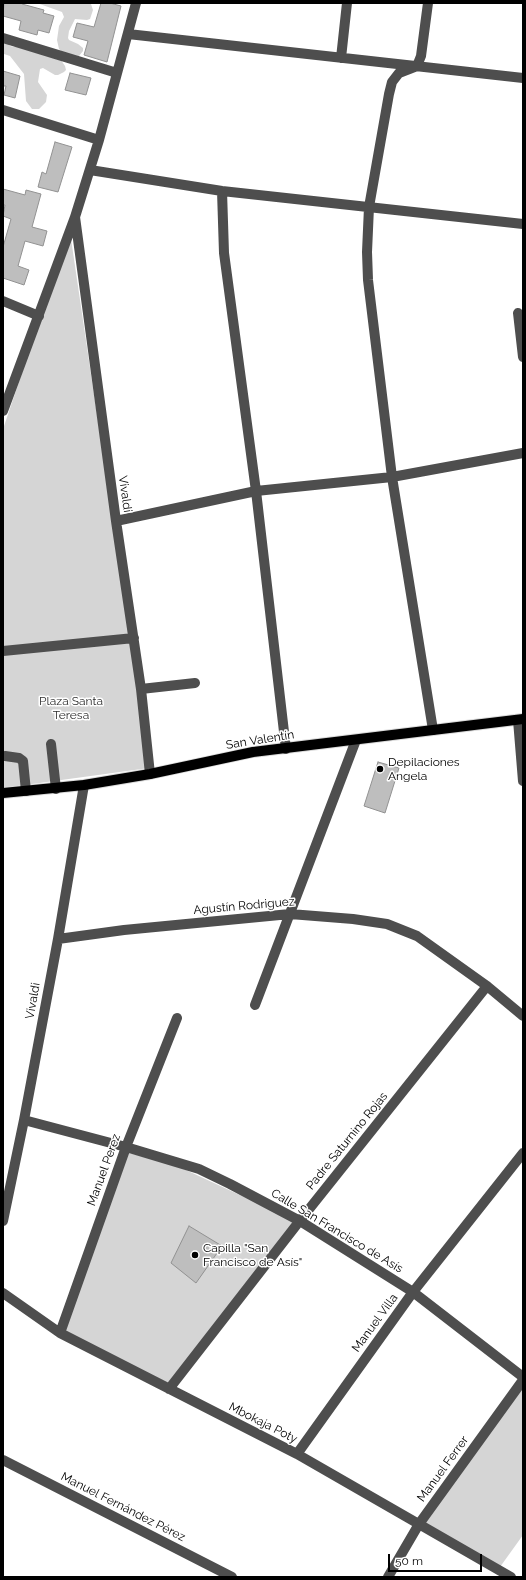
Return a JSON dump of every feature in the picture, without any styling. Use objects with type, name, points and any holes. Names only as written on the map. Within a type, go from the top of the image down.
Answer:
[{"type":"main road","name":"San Valentín","points":[[3,793],[26,792],[84,785],[150,774],[254,752],[520,719]]},
{"type":"street","points":[[3,411],[75,217],[99,140],[136,3]]},
{"type":"street","points":[[341,58],[347,3]]},
{"type":"street","points":[[428,3],[421,56],[417,66],[399,73],[392,82],[389,94],[369,206],[367,252],[368,280],[392,477],[433,730]]},
{"type":"street","points":[[128,34],[523,78]]},
{"type":"street","points":[[3,38],[117,73]]},
{"type":"street","points":[[3,110],[99,140]]},
{"type":"street","points":[[90,170],[222,192],[369,206],[523,224]]},
{"type":"street","points":[[222,192],[224,253],[256,491],[286,749]]},
{"type":"street","name":"Vivaldi","points":[[75,217],[116,521],[141,689],[150,774]]},
{"type":"street","points":[[3,301],[39,316]]},
{"type":"street","points":[[518,313],[523,356]]},
{"type":"street","points":[[116,521],[256,491],[392,477],[470,464],[523,453]]},
{"type":"street","points":[[3,650],[134,638]]},
{"type":"street","points":[[141,689],[195,683]]},
{"type":"street","points":[[520,719],[523,781]]},
{"type":"street","points":[[254,1005],[356,740]]},
{"type":"street","points":[[51,744],[56,789]]},
{"type":"street","points":[[5,756],[19,758],[23,761],[26,792]]},
{"type":"street","name":"Vivaldi","points":[[3,1221],[24,1120],[58,939],[84,785]]},
{"type":"street","name":"Agustín Rodriguez","points":[[58,939],[124,930],[290,914],[353,919],[387,924],[417,936],[487,986],[523,1016]]},
{"type":"street","name":"Padre Saturnino Rojas","points":[[169,1389],[300,1221],[487,986]]},
{"type":"street","name":"Manuel Perez","points":[[60,1333],[126,1147],[177,1018]]},
{"type":"street","name":"Calle San Francisco de Asís","points":[[24,1120],[199,1168],[300,1221],[413,1292],[523,1378]]},
{"type":"street","name":"Manuel Villa","points":[[297,1454],[413,1292],[523,1153]]},
{"type":"street","name":"Mbokaja Poty","points":[[3,1293],[60,1333],[297,1454],[511,1577]]},
{"type":"street","name":"Manuel Ferrer","points":[[388,1577],[419,1524],[523,1378]]},
{"type":"street","name":"Manuel Fernández Pérez","points":[[3,1460],[232,1577]]},
{"type":"green space","points":[[37,3],[91,4],[93,10],[90,19],[75,19],[69,31],[69,40],[83,48],[83,51],[79,56],[76,57],[64,54],[59,49],[57,40],[59,26],[64,17],[62,12]]},
{"type":"green space","points":[[3,37],[10,46],[14,47],[24,43],[61,60],[65,66],[66,70],[58,75],[55,75],[43,68],[40,69],[38,82],[47,95],[46,102],[39,109],[32,109],[26,101],[24,74],[10,56],[4,54]]},
{"type":"green space","name":"Plaza Santa Teresa","points":[[70,232],[149,768],[3,788],[3,429]]},
{"type":"green space","points":[[125,1152],[173,1164],[298,1222],[169,1389],[60,1333]]},
{"type":"green space","points":[[523,1380],[523,1535],[500,1567],[419,1524]]},
{"type":"building","points":[[4,3],[22,3],[44,10],[43,13],[54,16],[49,33],[38,30],[37,35],[19,30],[21,21],[3,16]]},
{"type":"building","points":[[101,3],[110,3],[121,6],[107,62],[84,55],[88,41],[73,37],[77,23],[94,27]]},
{"type":"building","points":[[3,71],[20,76],[15,98],[4,95],[6,86],[3,86]]},
{"type":"building","points":[[70,73],[91,78],[86,95],[65,90]]},
{"type":"building","points":[[55,142],[72,147],[58,192],[38,187],[42,172],[46,174]]},
{"type":"building","points":[[3,189],[25,195],[26,190],[41,194],[32,227],[47,231],[43,246],[25,241],[18,266],[29,270],[24,285],[3,278],[3,247],[11,219],[3,216],[5,205],[3,205]]},
{"type":"building","points":[[378,762],[399,768],[385,813],[364,806]]},
{"type":"building","name":"Capilla \"San Francisco de Asís\"","points":[[189,1226],[222,1246],[196,1283],[171,1263]]},
{"type":"place","name":"Depilaciones Angela","points":[[380,769]]},
{"type":"place","name":"Capilla \"San Francisco de Asís\"","points":[[195,1255]]}]
